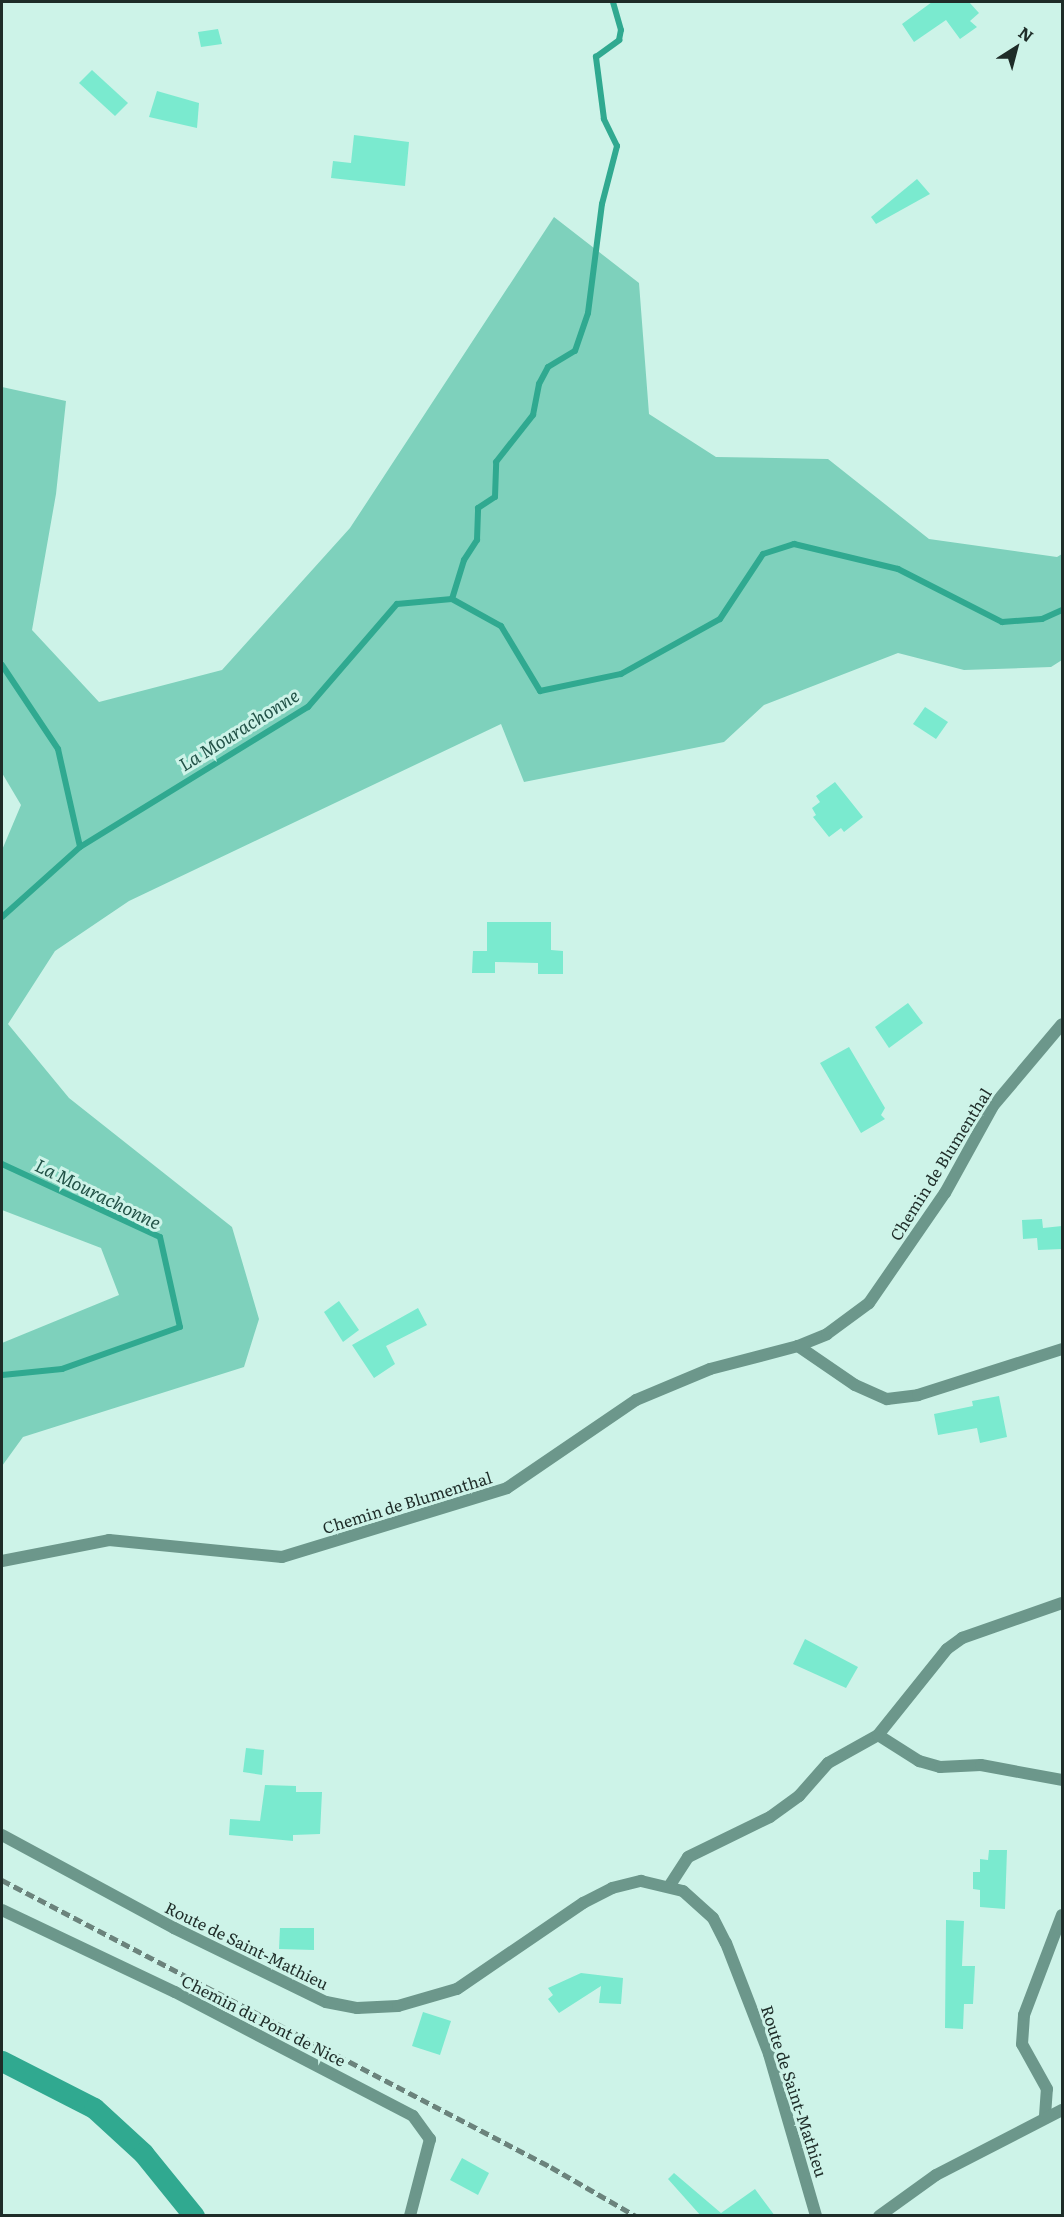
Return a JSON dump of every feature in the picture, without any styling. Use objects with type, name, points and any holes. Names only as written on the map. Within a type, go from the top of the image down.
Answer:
[{"type":"street","name":"Chemin de Blumenthal","points":[[2,1562],[109,1540],[282,1557],[507,1488],[636,1400],[710,1369],[798,1346],[827,1334],[869,1303],[945,1193],[993,1106],[1062,1024]]},
{"type":"street","points":[[798,1346],[855,1385],[887,1399],[918,1395],[1062,1349]]},
{"type":"street","points":[[670,1885],[688,1857],[770,1817],[799,1796],[828,1763],[878,1735],[947,1649],[962,1638],[1062,1603]]},
{"type":"street","points":[[878,1735],[919,1761],[940,1767],[981,1765],[1062,1780]]},
{"type":"street","name":"Route de Saint-Mathieu","points":[[2,1834],[174,1928],[316,1997],[357,2008],[426,2001],[458,1989],[583,1903],[612,1888],[641,1881],[670,1885],[698,1901],[713,1918],[726,1943],[769,2054],[816,2216]]},
{"type":"street","name":"Chemin du Pont de Nice","points":[[2,1911],[175,1992],[413,2116],[430,2139],[410,2216]]},
{"type":"street","points":[[1045,2116],[1047,2089],[1022,2044],[1024,2015],[1062,1915]]},
{"type":"street","points":[[879,2216],[936,2175],[1045,2116],[1062,2110]]},
{"type":"green space","points":[[554,217],[639,283],[649,414],[716,457],[828,459],[929,539],[1057,557],[1062,554],[1062,660],[1051,667],[964,670],[898,653],[764,705],[724,742],[524,782],[501,724],[129,901],[55,951],[8,1024],[69,1098],[232,1227],[259,1319],[244,1367],[23,1437],[2,1466],[2,1343],[119,1295],[101,1248],[2,1210],[2,850],[21,805],[2,773],[2,387],[66,401],[56,494],[32,630],[99,702],[222,670],[350,528]]},
{"type":"building","points":[[932,2],[969,2],[979,13],[970,21],[977,27],[960,39],[946,20],[914,42],[902,24]]},
{"type":"building","points":[[218,29],[222,44],[201,47],[198,32]]},
{"type":"building","points":[[92,70],[128,103],[115,116],[79,83]]},
{"type":"building","points":[[157,91],[199,103],[197,128],[149,117]]},
{"type":"building","points":[[354,135],[409,142],[405,186],[331,178],[333,161],[351,163]]},
{"type":"building","points":[[917,179],[930,194],[876,224],[871,217]]},
{"type":"building","points":[[925,707],[948,722],[936,739],[913,724]]},
{"type":"building","points":[[835,782],[863,817],[844,832],[841,828],[829,837],[813,817],[816,815],[812,808],[820,802],[816,796]]},
{"type":"building","points":[[487,922],[551,922],[551,950],[563,951],[563,974],[538,974],[538,963],[495,962],[495,973],[472,973],[473,951],[487,951]]},
{"type":"building","points":[[908,1003],[923,1023],[889,1048],[875,1027]]},
{"type":"building","points":[[849,1047],[885,1108],[881,1115],[885,1119],[861,1133],[820,1063]]},
{"type":"building","points":[[1042,1219],[1043,1228],[1062,1226],[1062,1249],[1038,1250],[1037,1238],[1023,1239],[1022,1220]]},
{"type":"building","points":[[339,1301],[359,1330],[343,1342],[324,1312]]},
{"type":"building","points":[[418,1308],[427,1325],[386,1346],[395,1364],[374,1378],[352,1345]]},
{"type":"building","points":[[999,1396],[1007,1437],[980,1443],[977,1428],[938,1435],[934,1414],[973,1406],[972,1401]]},
{"type":"building","points":[[805,1639],[858,1667],[846,1688],[793,1664]]},
{"type":"building","points":[[246,1748],[264,1750],[262,1775],[243,1772]]},
{"type":"building","points":[[265,1785],[296,1786],[296,1792],[322,1792],[320,1834],[293,1835],[293,1841],[229,1835],[230,1819],[260,1821]]},
{"type":"building","points":[[989,1850],[1007,1850],[1005,1909],[980,1907],[980,1890],[973,1889],[973,1872],[980,1872],[980,1859],[988,1860]]},
{"type":"building","points":[[946,1920],[964,1921],[962,1966],[975,1966],[973,2004],[964,2004],[963,2029],[945,2028]]},
{"type":"building","points":[[280,1928],[314,1928],[314,1950],[279,1949]]},
{"type":"building","points":[[581,1973],[623,1978],[621,2004],[599,2003],[601,1986],[559,2013],[548,1999],[553,1995],[548,1988]]},
{"type":"building","points":[[423,2012],[451,2021],[440,2055],[412,2046]]},
{"type":"building","points":[[462,2158],[489,2173],[478,2195],[450,2180]]},
{"type":"building","points":[[674,2173],[721,2213],[755,2189],[775,2216],[701,2216],[668,2179]]},
{"type":"waterway","points":[[452,599],[464,560],[477,540],[478,508],[495,497],[496,462],[533,415],[539,384],[548,367],[575,351],[588,313],[602,204],[617,146],[604,119],[596,57],[619,40],[621,30],[613,2]]},
{"type":"waterway","name":"La Mourachonne","points":[[2,917],[80,847],[308,707],[397,604],[452,599],[501,626],[540,691],[621,674],[720,619],[763,554],[794,544],[898,569],[1002,622],[1042,619],[1062,610]]},
{"type":"waterway","points":[[2,665],[58,749],[80,847]]},
{"type":"waterway","name":"La Mourachonne","points":[[2,1164],[160,1237],[180,1327],[62,1369],[2,1375]]},
{"type":"waterway","points":[[2,2061],[94,2108],[143,2153],[194,2216]]},
{"type":"railway","points":[[2,1880],[551,2167],[636,2216]]}]
